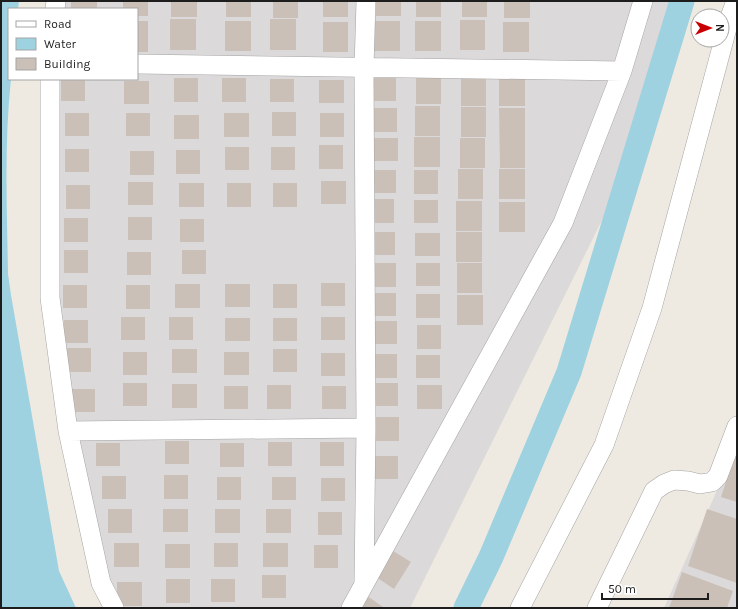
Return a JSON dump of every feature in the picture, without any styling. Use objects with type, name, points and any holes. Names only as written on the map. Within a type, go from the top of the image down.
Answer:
[{"type":"street","points":[[364,585],[366,428],[364,68],[366,1]]},
{"type":"street","points":[[351,608],[563,223],[622,71],[643,1]]},
{"type":"street","points":[[520,608],[604,445],[652,308],[730,17],[736,1]]},
{"type":"street","points":[[138,64],[622,71]]},
{"type":"street","points":[[50,80],[50,298],[68,431],[101,583],[114,608]]},
{"type":"street","points":[[598,608],[654,491],[664,484],[674,480],[700,484],[712,482],[718,476],[737,426]]},
{"type":"street","points":[[68,431],[366,428]]},
{"type":"shaded area","points":[[57,1],[672,1],[606,212],[410,608],[111,608],[57,381],[47,80],[138,80],[138,8],[56,8]]},
{"type":"shaded area","points":[[737,436],[737,608],[664,608],[715,495]]},
{"type":"water","points":[[1,1],[19,1],[18,8],[8,8],[8,80],[11,80],[7,128],[8,274],[59,571],[76,608],[1,608]]},
{"type":"building","points":[[71,1],[97,1],[97,8],[71,8]]},
{"type":"building","points":[[123,1],[148,1],[148,16],[138,16],[138,8],[123,8]]},
{"type":"building","points":[[171,1],[197,1],[197,17],[171,17]]},
{"type":"building","points":[[226,1],[251,1],[251,17],[226,17]]},
{"type":"building","points":[[273,1],[298,1],[298,18],[273,18]]},
{"type":"building","points":[[323,1],[348,1],[348,17],[323,17]]},
{"type":"building","points":[[376,1],[401,1],[401,16],[376,16]]},
{"type":"building","points":[[416,1],[441,1],[441,17],[416,17]]},
{"type":"building","points":[[462,1],[487,1],[487,17],[462,17]]},
{"type":"building","points":[[504,1],[530,1],[530,18],[504,18]]},
{"type":"building","points":[[170,19],[196,19],[196,50],[170,50]]},
{"type":"building","points":[[270,19],[296,19],[296,50],[270,50]]},
{"type":"building","points":[[460,20],[485,20],[485,50],[460,50]]},
{"type":"building","points":[[138,21],[148,21],[148,52],[138,52]]},
{"type":"building","points":[[225,21],[251,21],[251,51],[225,51]]},
{"type":"building","points":[[374,21],[400,21],[400,51],[374,51]]},
{"type":"building","points":[[415,21],[441,21],[441,51],[415,51]]},
{"type":"building","points":[[323,22],[348,22],[348,52],[323,52]]},
{"type":"building","points":[[503,22],[529,22],[529,52],[503,52]]},
{"type":"building","points":[[416,74],[441,74],[441,104],[416,104]]},
{"type":"building","points":[[461,76],[486,76],[486,106],[461,106]]},
{"type":"building","points":[[499,76],[525,76],[525,106],[499,106]]},
{"type":"building","points":[[174,78],[198,78],[198,102],[174,102]]},
{"type":"building","points":[[222,78],[246,78],[246,102],[222,102]]},
{"type":"building","points":[[372,78],[396,78],[396,101],[372,101]]},
{"type":"building","points":[[270,79],[294,79],[294,102],[270,102]]},
{"type":"building","points":[[61,80],[85,80],[85,101],[61,101]]},
{"type":"building","points":[[319,80],[344,80],[344,103],[319,103]]},
{"type":"building","points":[[124,81],[149,81],[149,104],[124,104]]},
{"type":"building","points":[[415,106],[440,106],[440,136],[415,136]]},
{"type":"building","points":[[461,107],[486,107],[486,137],[461,137]]},
{"type":"building","points":[[372,108],[397,108],[397,132],[372,132]]},
{"type":"building","points":[[499,108],[525,108],[525,168],[500,168]]},
{"type":"building","points":[[272,112],[296,112],[296,136],[272,136]]},
{"type":"building","points":[[65,113],[89,113],[89,136],[65,136]]},
{"type":"building","points":[[126,113],[150,113],[150,136],[126,136]]},
{"type":"building","points":[[224,113],[249,113],[249,137],[224,137]]},
{"type":"building","points":[[320,113],[344,113],[344,137],[320,137]]},
{"type":"building","points":[[174,115],[199,115],[199,139],[174,139]]},
{"type":"building","points":[[414,137],[440,137],[440,167],[414,167]]},
{"type":"building","points":[[374,138],[398,138],[398,161],[374,161]]},
{"type":"building","points":[[460,138],[485,138],[485,168],[460,168]]},
{"type":"building","points":[[319,145],[343,145],[343,169],[319,169]]},
{"type":"building","points":[[225,147],[249,147],[249,170],[225,170]]},
{"type":"building","points":[[271,147],[295,147],[295,170],[271,170]]},
{"type":"building","points":[[65,149],[89,149],[89,172],[65,172]]},
{"type":"building","points":[[176,150],[200,150],[200,174],[176,174]]},
{"type":"building","points":[[130,151],[154,151],[154,175],[130,175]]},
{"type":"building","points":[[458,169],[483,169],[483,199],[458,199]]},
{"type":"building","points":[[499,169],[525,169],[525,199],[499,199]]},
{"type":"building","points":[[372,170],[396,170],[396,193],[372,193]]},
{"type":"building","points":[[414,170],[438,170],[438,194],[414,194]]},
{"type":"building","points":[[321,181],[346,181],[346,204],[321,204]]},
{"type":"building","points":[[128,182],[153,182],[153,205],[128,205]]},
{"type":"building","points":[[179,183],[204,183],[204,207],[179,207]]},
{"type":"building","points":[[227,183],[251,183],[251,207],[227,207]]},
{"type":"building","points":[[273,183],[297,183],[297,207],[273,207]]},
{"type":"building","points":[[66,185],[90,185],[90,209],[66,209]]},
{"type":"building","points":[[370,199],[394,199],[394,223],[370,223]]},
{"type":"building","points":[[414,200],[438,200],[438,223],[414,223]]},
{"type":"building","points":[[456,201],[482,201],[482,231],[456,231]]},
{"type":"building","points":[[499,202],[525,202],[525,232],[499,232]]},
{"type":"building","points":[[128,217],[152,217],[152,240],[128,240]]},
{"type":"building","points":[[64,218],[88,218],[88,242],[64,242]]},
{"type":"building","points":[[180,219],[204,219],[204,242],[180,242]]},
{"type":"building","points":[[371,232],[395,232],[395,255],[371,255]]},
{"type":"building","points":[[456,232],[482,232],[482,262],[456,262]]},
{"type":"building","points":[[415,233],[440,233],[440,256],[415,256]]},
{"type":"building","points":[[64,250],[88,250],[88,273],[64,273]]},
{"type":"building","points":[[182,250],[206,250],[206,274],[182,274]]},
{"type":"building","points":[[127,252],[151,252],[151,275],[127,275]]},
{"type":"building","points":[[372,263],[396,263],[396,287],[372,287]]},
{"type":"building","points":[[416,263],[440,263],[440,286],[416,286]]},
{"type":"building","points":[[457,263],[482,263],[482,293],[457,293]]},
{"type":"building","points":[[321,283],[345,283],[345,306],[321,306]]},
{"type":"building","points":[[175,284],[200,284],[200,308],[175,308]]},
{"type":"building","points":[[225,284],[250,284],[250,307],[225,307]]},
{"type":"building","points":[[273,284],[297,284],[297,308],[273,308]]},
{"type":"building","points":[[63,285],[87,285],[87,308],[63,308]]},
{"type":"building","points":[[126,285],[150,285],[150,309],[126,309]]},
{"type":"building","points":[[372,293],[396,293],[396,316],[372,316]]},
{"type":"building","points":[[416,294],[440,294],[440,318],[416,318]]},
{"type":"building","points":[[457,295],[483,295],[483,325],[457,325]]},
{"type":"building","points":[[121,317],[145,317],[145,340],[121,340]]},
{"type":"building","points":[[169,317],[193,317],[193,340],[169,340]]},
{"type":"building","points":[[321,317],[345,317],[345,340],[321,340]]},
{"type":"building","points":[[225,318],[250,318],[250,341],[225,341]]},
{"type":"building","points":[[273,318],[297,318],[297,341],[273,341]]},
{"type":"building","points":[[64,320],[88,320],[88,343],[64,343]]},
{"type":"building","points":[[373,321],[397,321],[397,344],[373,344]]},
{"type":"building","points":[[417,325],[441,325],[441,349],[417,349]]},
{"type":"building","points":[[67,348],[91,348],[91,372],[67,372]]},
{"type":"building","points":[[172,349],[197,349],[197,373],[172,373]]},
{"type":"building","points":[[273,349],[297,349],[297,372],[273,372]]},
{"type":"building","points":[[123,352],[147,352],[147,375],[123,375]]},
{"type":"building","points":[[224,352],[249,352],[249,375],[224,375]]},
{"type":"building","points":[[321,353],[345,353],[345,376],[321,376]]},
{"type":"building","points":[[373,354],[397,354],[397,378],[373,378]]},
{"type":"building","points":[[416,355],[440,355],[440,378],[416,378]]},
{"type":"building","points":[[123,383],[147,383],[147,406],[123,406]]},
{"type":"building","points":[[374,383],[398,383],[398,406],[374,406]]},
{"type":"building","points":[[172,384],[197,384],[197,408],[172,408]]},
{"type":"building","points":[[267,385],[291,385],[291,409],[267,409]]},
{"type":"building","points":[[417,385],[442,385],[442,409],[417,409]]},
{"type":"building","points":[[224,386],[248,386],[248,409],[224,409]]},
{"type":"building","points":[[322,386],[346,386],[346,409],[322,409]]},
{"type":"building","points":[[71,389],[95,389],[95,412],[71,412]]},
{"type":"building","points":[[375,417],[399,417],[399,441],[375,441]]},
{"type":"building","points":[[165,441],[189,441],[189,464],[165,464]]},
{"type":"building","points":[[268,442],[292,442],[292,466],[268,466]]},
{"type":"building","points":[[320,442],[344,442],[344,466],[320,466]]},
{"type":"building","points":[[96,443],[120,443],[120,466],[96,466]]},
{"type":"building","points":[[220,443],[244,443],[244,467],[220,467]]},
{"type":"building","points":[[737,448],[737,502],[721,497]]},
{"type":"building","points":[[374,456],[398,456],[398,479],[374,479]]},
{"type":"building","points":[[164,475],[188,475],[188,499],[164,499]]},
{"type":"building","points":[[102,476],[126,476],[126,499],[102,499]]},
{"type":"building","points":[[217,477],[241,477],[241,500],[217,500]]},
{"type":"building","points":[[272,477],[296,477],[296,500],[272,500]]},
{"type":"building","points":[[321,478],[345,478],[345,501],[321,501]]},
{"type":"building","points":[[108,509],[132,509],[132,533],[108,533]]},
{"type":"building","points":[[163,509],[188,509],[188,532],[163,532]]},
{"type":"building","points":[[215,509],[240,509],[240,533],[215,533]]},
{"type":"building","points":[[266,509],[291,509],[291,533],[266,533]]},
{"type":"building","points":[[707,509],[737,519],[737,583],[688,566]]},
{"type":"building","points":[[318,512],[342,512],[342,535],[318,535]]},
{"type":"building","points":[[114,543],[139,543],[139,567],[114,567]]},
{"type":"building","points":[[214,543],[238,543],[238,567],[214,567]]},
{"type":"building","points":[[263,543],[288,543],[288,567],[263,567]]},
{"type":"building","points":[[165,544],[190,544],[190,568],[165,568]]},
{"type":"building","points":[[314,545],[338,545],[338,568],[314,568]]},
{"type":"building","points":[[390,549],[411,562],[394,589],[373,575]]},
{"type":"building","points":[[682,572],[733,591],[727,608],[669,608]]},
{"type":"building","points":[[262,575],[286,575],[286,598],[262,598]]},
{"type":"building","points":[[166,579],[190,579],[190,603],[166,603]]},
{"type":"building","points":[[211,579],[235,579],[235,602],[211,602]]},
{"type":"building","points":[[117,582],[142,582],[142,606],[117,606]]},
{"type":"building","points":[[363,593],[383,607],[353,608]]},
{"type":"waterway","points":[[466,608],[491,557],[569,372],[682,1]]}]
